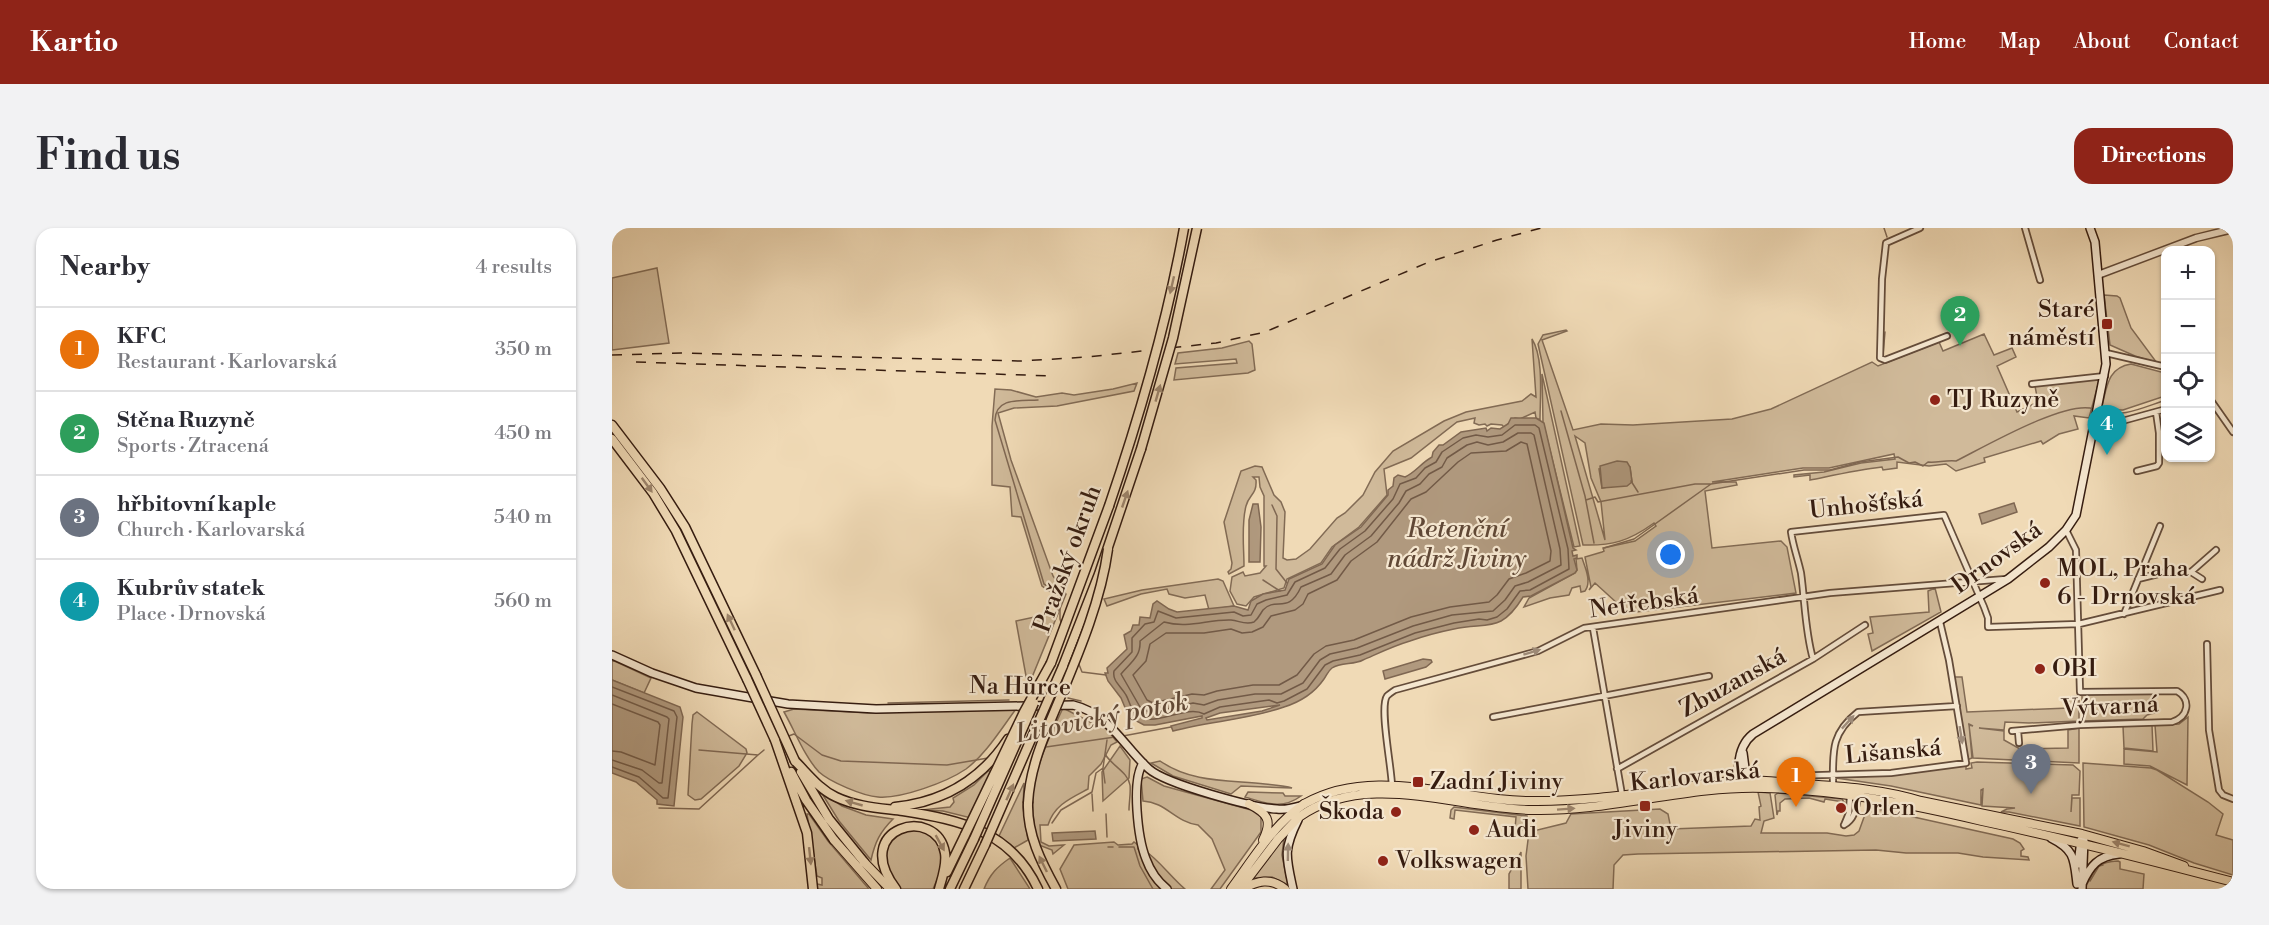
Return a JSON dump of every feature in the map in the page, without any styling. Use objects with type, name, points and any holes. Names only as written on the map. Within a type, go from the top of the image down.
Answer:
[{"type":"highway","name":"Pražský okruh","points":[[950,889],[969,837],[1051,663],[1092,554],[1135,427],[1160,340],[1184,228]]},
{"type":"highway","name":"Pražský okruh","points":[[964,889],[1046,709],[1108,549],[1158,394],[1182,303],[1197,228]]},
{"type":"highway","points":[[612,425],[660,488],[685,527],[789,764],[807,800],[834,840]]},
{"type":"highway","points":[[612,439],[653,493],[676,531],[751,677],[775,740],[789,764],[864,862]]},
{"type":"highway","points":[[1056,889],[1041,862],[1032,838],[1027,810],[1034,765],[1102,585],[1108,549]]},
{"type":"highway","points":[[877,808],[918,804],[949,794],[966,784],[986,767],[1005,743],[1051,663]]},
{"type":"highway","points":[[939,889],[969,837],[1024,712]]},
{"type":"highway","points":[[789,764],[833,795],[859,805],[956,821],[986,832],[1017,857],[1038,889]]},
{"type":"highway","points":[[789,764],[807,832],[813,889]]},
{"type":"highway","points":[[896,889],[883,867],[883,848],[893,834],[903,828],[915,826],[934,833],[944,849],[945,864],[939,889]]},
{"type":"highway","points":[[970,889],[978,860]]},
{"type":"main road","name":"Drnovská","points":[[1743,783],[1740,751],[1747,740],[1758,730],[1980,598],[2030,563],[2066,530],[2076,515],[2105,375],[2106,353],[2095,242],[2090,228]]},
{"type":"main road","name":"Na Hůrce","points":[[612,655],[652,673],[696,688],[755,699],[845,708],[1065,704],[1088,710],[1112,727],[1143,763],[1157,775],[1174,783],[1249,804]]},
{"type":"main road","points":[[1143,763],[1137,774],[1136,784],[1141,840],[1150,868],[1167,889]]},
{"type":"main road","name":"Karlovarská","points":[[1241,889],[1278,839],[1299,817],[1326,802],[1348,795],[1392,794],[1513,809],[1546,810],[1606,806],[1743,783],[1896,793],[2082,840],[2122,854],[2233,882]]},
{"type":"main road","name":"Karlovarská","points":[[1255,856],[1282,822],[1304,804],[1345,788],[1392,787],[1446,791],[1522,801],[1622,795],[1743,783],[1833,786],[2039,833],[2151,853],[2199,873]]},
{"type":"main road","points":[[1249,804],[1280,810],[1304,804]]},
{"type":"main road","points":[[1231,889],[1255,856],[1266,834],[1268,822],[1264,813],[1249,804]]},
{"type":"main road","points":[[1293,889],[1286,851],[1289,837],[1299,817]]},
{"type":"main road","points":[[2039,833],[2062,844],[2071,853],[2079,887]]},
{"type":"main road","points":[[834,840],[877,889]]},
{"type":"main road","points":[[2079,887],[2082,840]]},
{"type":"main road","points":[[2079,887],[2097,861],[2109,855],[2122,854]]},
{"type":"main road","points":[[864,862],[890,889]]},
{"type":"main road","points":[[1241,889],[1265,880],[1275,882],[1285,889]]},
{"type":"street","points":[[1920,228],[1886,243],[1882,279],[1881,360],[1947,336]]},
{"type":"street","points":[[2025,228],[2040,280]]},
{"type":"street","points":[[2098,275],[2196,238],[2233,229]]},
{"type":"street","points":[[2023,254],[2032,252]]},
{"type":"street","points":[[2106,353],[2161,366]]},
{"type":"street","points":[[2032,384],[2105,375]]},
{"type":"street","points":[[2215,405],[2233,432]]},
{"type":"street","points":[[2093,426],[2115,423],[2161,410]]},
{"type":"street","points":[[2137,471],[2158,464],[2156,412]]},
{"type":"street","name":"Unhošťská","points":[[1802,598],[1801,573],[1793,548],[1791,532],[1944,515],[1973,581]]},
{"type":"street","points":[[2124,614],[2160,526]]},
{"type":"street","points":[[2066,530],[2076,550],[2079,624]]},
{"type":"street","points":[[2191,572],[2216,550]]},
{"type":"street","points":[[2138,579],[2170,571],[2191,572],[2202,579]]},
{"type":"street","name":"Netřebská","points":[[1392,787],[1383,712],[1387,696],[1395,690],[1538,651],[1584,628],[1830,593],[2008,579]]},
{"type":"street","points":[[1973,581],[1988,618],[1988,627],[2079,624],[2220,590]]},
{"type":"street","points":[[1802,598],[1809,644],[1814,658]]},
{"type":"street","points":[[1833,786],[1833,749],[1836,740],[1846,721],[1858,712],[1957,706],[1940,622]]},
{"type":"street","name":"Výtvarná","points":[[2012,731],[2080,725],[2172,722],[2179,720],[2185,714],[2187,706],[2182,694],[2172,690],[2080,692],[2079,624]]},
{"type":"street","name":"Zbuzanská","points":[[1617,769],[1814,658],[1866,625]]},
{"type":"street","points":[[1593,628],[1622,795]]},
{"type":"street","points":[[2207,645],[2209,730],[2219,790],[2223,795],[2233,799]]},
{"type":"street","points":[[1493,717],[1709,676]]},
{"type":"street","name":"Lišanská","points":[[1788,776],[1891,773],[1966,763],[1957,706]]},
{"type":"street","points":[[2018,731],[2019,743]]},
{"type":"street","points":[[1855,792],[1853,816],[1844,825],[1849,813],[1855,792]]},
{"type":"shaded area","points":[[657,268],[669,343],[612,350],[612,278]]},
{"type":"shaded area","points":[[2104,295],[2120,298],[2131,328],[2157,363],[2110,345]]},
{"type":"shaded area","points":[[1567,331],[1542,340],[1573,430],[1601,424],[1633,425],[1732,419],[1771,409],[1872,362],[1878,366],[1939,342],[1943,351],[1984,334],[1994,355],[2012,348],[2016,357],[1997,366],[2017,412],[2038,402],[2035,386],[2095,379],[2099,381],[2089,418],[2074,416],[2078,429],[2059,434],[2043,444],[2041,441],[1984,458],[1985,462],[1956,471],[1946,464],[1929,466],[1897,462],[1897,468],[1883,470],[1882,467],[1873,468],[1810,480],[1810,475],[1794,477],[1794,475],[1824,472],[1861,463],[1895,459],[1894,454],[1829,468],[1803,468],[1712,482],[1736,482],[1737,485],[1705,491],[1712,548],[1781,541],[1787,547],[1796,593],[1628,613],[1595,583],[1589,590],[1591,587],[1585,557],[1604,551],[1603,548],[1635,541],[1656,526],[1654,523],[1620,541],[1603,545],[1583,545],[1538,344],[1543,335]],"holes":[[[1575,436],[1585,443],[1591,478],[1601,502],[1605,540]],[[1630,467],[1632,482],[1602,488],[1599,469]]]},
{"type":"shaded area","points":[[1532,339],[1540,367],[1540,420],[1536,418],[1535,412],[1520,419],[1515,418],[1504,427],[1491,424],[1479,425],[1474,423],[1475,418],[1457,422],[1411,458],[1384,469],[1387,495],[1359,527],[1332,547],[1321,563],[1287,579],[1284,588],[1254,597],[1246,606],[1237,604],[1230,591],[1232,577],[1243,572],[1245,576],[1260,573],[1266,566],[1264,566],[1264,496],[1259,477],[1253,477],[1256,480],[1255,489],[1247,502],[1244,513],[1244,566],[1229,574],[1228,572],[1232,563],[1224,522],[1241,471],[1255,466],[1262,467],[1274,495],[1281,502],[1285,512],[1283,558],[1296,559],[1310,549],[1337,518],[1363,495],[1375,472],[1393,451],[1444,421],[1466,412],[1522,401],[1531,394],[1536,397]]},
{"type":"shaded area","points":[[1249,341],[1252,344],[1255,370],[1248,373],[1174,380],[1176,368],[1237,363],[1236,359],[1175,364],[1178,353],[1222,348]]},
{"type":"shaded area","points":[[2131,364],[2161,372],[2161,397],[2123,410],[2101,410],[2112,375],[2123,366]]},
{"type":"shaded area","points":[[1542,374],[1580,546],[1574,547],[1543,422]]},
{"type":"shaded area","points":[[1137,383],[1134,391],[1057,406],[1014,408],[998,413],[1011,460],[1053,576],[1066,594],[1028,687],[1016,621],[1058,612],[1055,595],[1042,586],[1021,517],[1012,516],[1010,487],[992,485],[992,426],[995,389],[1011,390],[1036,397],[1062,393],[1074,395]]},
{"type":"shaded area","points":[[1582,558],[1588,579],[1585,591],[1581,592],[1580,586],[1572,588],[1569,595],[1550,598],[1524,607],[1529,598],[1575,573],[1576,559]]},
{"type":"shaded area","points":[[1218,579],[1223,581],[1234,606],[1209,610],[1205,595],[1185,598],[1169,594],[1167,589],[1141,594],[1107,606],[1104,599],[1142,590]]},
{"type":"shaded area","points":[[1935,588],[1941,612],[1872,651],[1868,634],[1873,633],[1870,617],[1929,612],[1928,591]]},
{"type":"shaded area","points":[[612,660],[651,678],[644,693],[612,680]]},
{"type":"shaded area","points":[[1954,677],[1962,677],[1967,712],[2069,708],[2069,697],[2079,696],[2079,721],[2005,722],[2004,730],[1979,728],[2004,731],[2004,740],[2020,749],[2068,748],[2068,730],[2079,728],[2079,763],[1973,758],[1969,728],[1972,758],[1967,760]]},
{"type":"shaded area","points":[[2154,692],[2155,713],[2143,719],[2082,721],[2082,695]]},
{"type":"shaded area","points":[[1063,708],[1090,722],[1102,723],[1117,742],[1111,745],[1101,764],[1089,776],[1088,789],[1059,807],[1048,825],[1040,825],[1041,842],[1049,846],[1064,845],[1053,854],[1052,850],[1039,845],[1032,808],[1033,791],[1041,758]]},
{"type":"shaded area","points":[[794,709],[870,713],[1016,709],[987,749],[966,769],[924,789],[878,797],[847,788],[819,772],[804,751],[784,712]]},
{"type":"shaded area","points":[[697,712],[746,749],[747,753],[739,766],[701,799],[695,800],[688,795],[692,724],[693,715]]},
{"type":"shaded area","points":[[2188,717],[2187,785],[2150,766],[2124,764],[2124,749],[2157,752],[2155,725],[2179,724]]},
{"type":"shaded area","points":[[2152,725],[2153,751],[2124,748],[2123,726]]},
{"type":"shaded area","points":[[1120,746],[1130,760],[1129,778],[1103,801],[1102,772]]},
{"type":"shaded area","points":[[1160,761],[1198,777],[1292,788],[1241,786],[1231,794],[1173,776],[1151,763]]},
{"type":"shaded area","points":[[1971,763],[2073,765],[2080,771],[2079,795],[2072,795],[2071,812],[2072,798],[2080,798],[2080,826],[2001,812],[2015,808],[1982,806],[1983,789],[1981,790],[1981,805],[1891,786],[1836,778],[1891,775],[1966,765],[1966,769],[1972,768]]},
{"type":"shaded area","points":[[2083,763],[2151,768],[2208,802],[2223,814],[2216,835],[2233,840],[2233,875],[2194,863],[2149,845],[2084,827]]},
{"type":"shaded area","points":[[988,771],[994,771],[971,818],[943,811],[922,810],[950,807],[954,802],[953,798],[974,785]]},
{"type":"shaded area","points":[[1147,777],[1164,786],[1251,810],[1261,817],[1261,832],[1220,889],[1211,889],[1225,870],[1212,839],[1198,825],[1183,820],[1158,805],[1143,801],[1141,779]]},
{"type":"shaded area","points":[[1024,783],[1023,808],[1028,840],[1014,848],[999,836]]},
{"type":"shaded area","points":[[821,792],[842,806],[866,815],[893,819],[879,838],[871,860],[839,821]]},
{"type":"shaded area","points":[[1248,792],[1301,796],[1287,803],[1274,804],[1245,797]]},
{"type":"shaded area","points":[[1758,792],[1770,793],[1774,818],[1764,821],[1761,833],[1854,835],[1859,831],[1867,809],[1873,808],[2013,839],[2024,849],[2021,851],[2021,856],[2028,857],[2029,860],[1958,853],[1906,853],[1876,850],[1638,854],[1623,855],[1614,865],[1613,889],[1528,889],[1526,856],[1529,832],[1566,823],[1571,814],[1660,809],[1668,814],[1671,829],[1751,826],[1755,819],[1760,820],[1759,807],[1761,806]]},
{"type":"shaded area","points":[[1778,793],[1842,799],[1844,802],[1825,799],[1824,802],[1809,798],[1785,799],[1780,803],[1780,811],[1777,815],[1775,795]]},
{"type":"shaded area","points":[[1454,807],[1527,816],[1528,819],[1521,832],[1515,829],[1516,817],[1455,810],[1454,819],[1450,818]]},
{"type":"shaded area","points":[[807,814],[869,889],[817,889],[817,884],[822,885],[822,878],[817,876]]},
{"type":"shaded area","points":[[919,829],[940,847],[942,862],[940,870],[933,889],[900,889],[887,867],[885,851],[887,843],[900,832]]},
{"type":"shaded area","points":[[1284,837],[1282,855],[1288,885],[1272,877],[1253,878]]},
{"type":"shaded area","points":[[1114,842],[1118,845],[1134,842],[1138,845],[1138,849],[1149,853],[1185,889],[1068,889],[1060,869],[1074,845]]},
{"type":"shaded area","points":[[1521,852],[1521,889],[1509,889],[1509,874]]},
{"type":"shaded area","points":[[1010,858],[1030,889],[984,889],[994,871]]},
{"type":"shaded area","points":[[2118,861],[2120,869],[2144,874],[2143,889],[2084,889],[2095,869],[2103,864]]},
{"type":"water","name":"Retenční nádrž Jiviny","points":[[1511,418],[1536,418],[1544,423],[1573,548],[1576,550],[1572,551],[1573,556],[1577,555],[1574,559],[1577,570],[1575,573],[1531,596],[1523,597],[1501,621],[1432,634],[1398,645],[1359,662],[1336,666],[1312,692],[1284,707],[1257,715],[1173,731],[1171,726],[1202,718],[1202,716],[1155,725],[1144,725],[1129,717],[1121,698],[1105,673],[1108,673],[1107,668],[1127,649],[1124,635],[1131,631],[1133,625],[1139,625],[1140,617],[1150,618],[1153,604],[1157,601],[1177,612],[1234,606],[1248,610],[1251,601],[1263,594],[1285,590],[1289,579],[1322,564],[1335,545],[1361,527],[1388,495],[1394,478],[1398,475],[1405,477],[1412,473],[1432,457],[1439,445],[1443,445],[1461,432],[1486,428],[1487,431],[1491,428],[1500,429],[1508,424]],"holes":[[[1280,705],[1262,711],[1207,720],[1206,718],[1220,713]]]},
{"type":"water","points":[[1617,461],[1627,462],[1632,482],[1627,486],[1602,488],[1600,466]]},
{"type":"water","points":[[2014,503],[2017,512],[1982,524],[1979,514]]},
{"type":"water","points":[[1253,504],[1258,504],[1261,527],[1260,562],[1249,562],[1249,520]]},
{"type":"water","points":[[1423,659],[1432,662],[1426,667],[1385,679],[1383,671]]},
{"type":"water","points":[[612,680],[680,707],[683,717],[674,806],[657,804],[657,800],[636,782],[612,773]]},
{"type":"water","points":[[1095,831],[1096,839],[1053,841],[1052,833]]},
{"type":"waterway","points":[[1884,228],[1887,237]]},
{"type":"waterway","points":[[1883,355],[1885,332]]},
{"type":"waterway","points":[[1038,400],[1004,404],[996,413],[995,420],[1044,584],[1060,594],[1062,625]]},
{"type":"waterway","name":"Litovický potok","points":[[2099,411],[2124,413],[2161,402]]},
{"type":"waterway","name":"Litovický potok","points":[[1604,548],[1634,539],[1711,484],[1804,470],[1830,470],[1860,462],[1898,457],[1909,463],[1915,462],[1923,466],[1928,462],[1956,461],[2046,417],[2081,408],[2094,409]]},
{"type":"waterway","points":[[1561,411],[1585,496],[1594,543]]},
{"type":"waterway","points":[[1631,481],[1638,492]]},
{"type":"waterway","name":"Litovický potok","points":[[1586,500],[1595,497],[1598,502],[1695,484],[1710,484]]},
{"type":"waterway","points":[[1272,505],[1277,516],[1276,569],[1287,583]]},
{"type":"waterway","points":[[1263,580],[1280,591]]},
{"type":"waterway","points":[[1078,662],[1082,672],[1106,675]]},
{"type":"waterway","points":[[1068,698],[1081,701]]},
{"type":"waterway","points":[[888,703],[1009,700]]},
{"type":"waterway","name":"Litovický potok","points":[[1123,736],[1171,727]]},
{"type":"waterway","name":"Litovický potok","points":[[786,737],[794,734],[822,755],[841,761],[947,765],[988,758]]},
{"type":"waterway","name":"Litovický potok","points":[[1046,747],[1115,737]]},
{"type":"waterway","points":[[1105,783],[1103,768],[1107,740]]},
{"type":"waterway","name":"Litovický potok","points":[[699,750],[758,755],[764,750]]},
{"type":"waterway","points":[[1105,754],[1129,780],[1129,810]]},
{"type":"waterway","points":[[659,808],[699,809],[758,755]]},
{"type":"waterway","points":[[1052,823],[1061,810],[1092,792],[1096,773],[1103,768]]},
{"type":"waterway","points":[[1092,794],[1093,811]]},
{"type":"waterway","points":[[1106,814],[1107,837]]},
{"type":"waterway","points":[[1108,847],[1113,847]]},
{"type":"waterway","points":[[1119,847],[1134,847],[1140,866],[1153,889]]},
{"type":"waterway","points":[[2090,881],[2099,866],[2103,865]]},
{"type":"railway","points":[[612,355],[681,353],[1021,361],[1087,357],[1216,343],[1265,332],[1429,262],[1541,228]]},
{"type":"railway","points":[[636,362],[1053,376]]},
{"type":"place","name":"Staré náměstí","points":[[2107,324]]},
{"type":"place","name":"Stěna Ruzyně","points":[[1960,346]]},
{"type":"place","name":"TJ Ruzyně","points":[[1935,400]]},
{"type":"place","name":"Kubrův statek","points":[[2107,455]]},
{"type":"place","name":"MOL, Praha 6 - Drnovská","points":[[2045,583]]},
{"type":"place","name":"OBI","points":[[2040,669]]},
{"type":"place","name":"Zadní Jiviny","points":[[1418,782]]},
{"type":"place","name":"hřbitovní kaple","points":[[2031,794]]},
{"type":"place","name":"Jiviny","points":[[1645,806]]},
{"type":"place","name":"KFC","points":[[1796,807]]},
{"type":"place","name":"Orlen","points":[[1841,808]]},
{"type":"place","name":"Škoda","points":[[1396,812]]},
{"type":"place","name":"Audi","points":[[1474,830]]},
{"type":"place","name":"Volkswagen","points":[[1383,861]]}]
